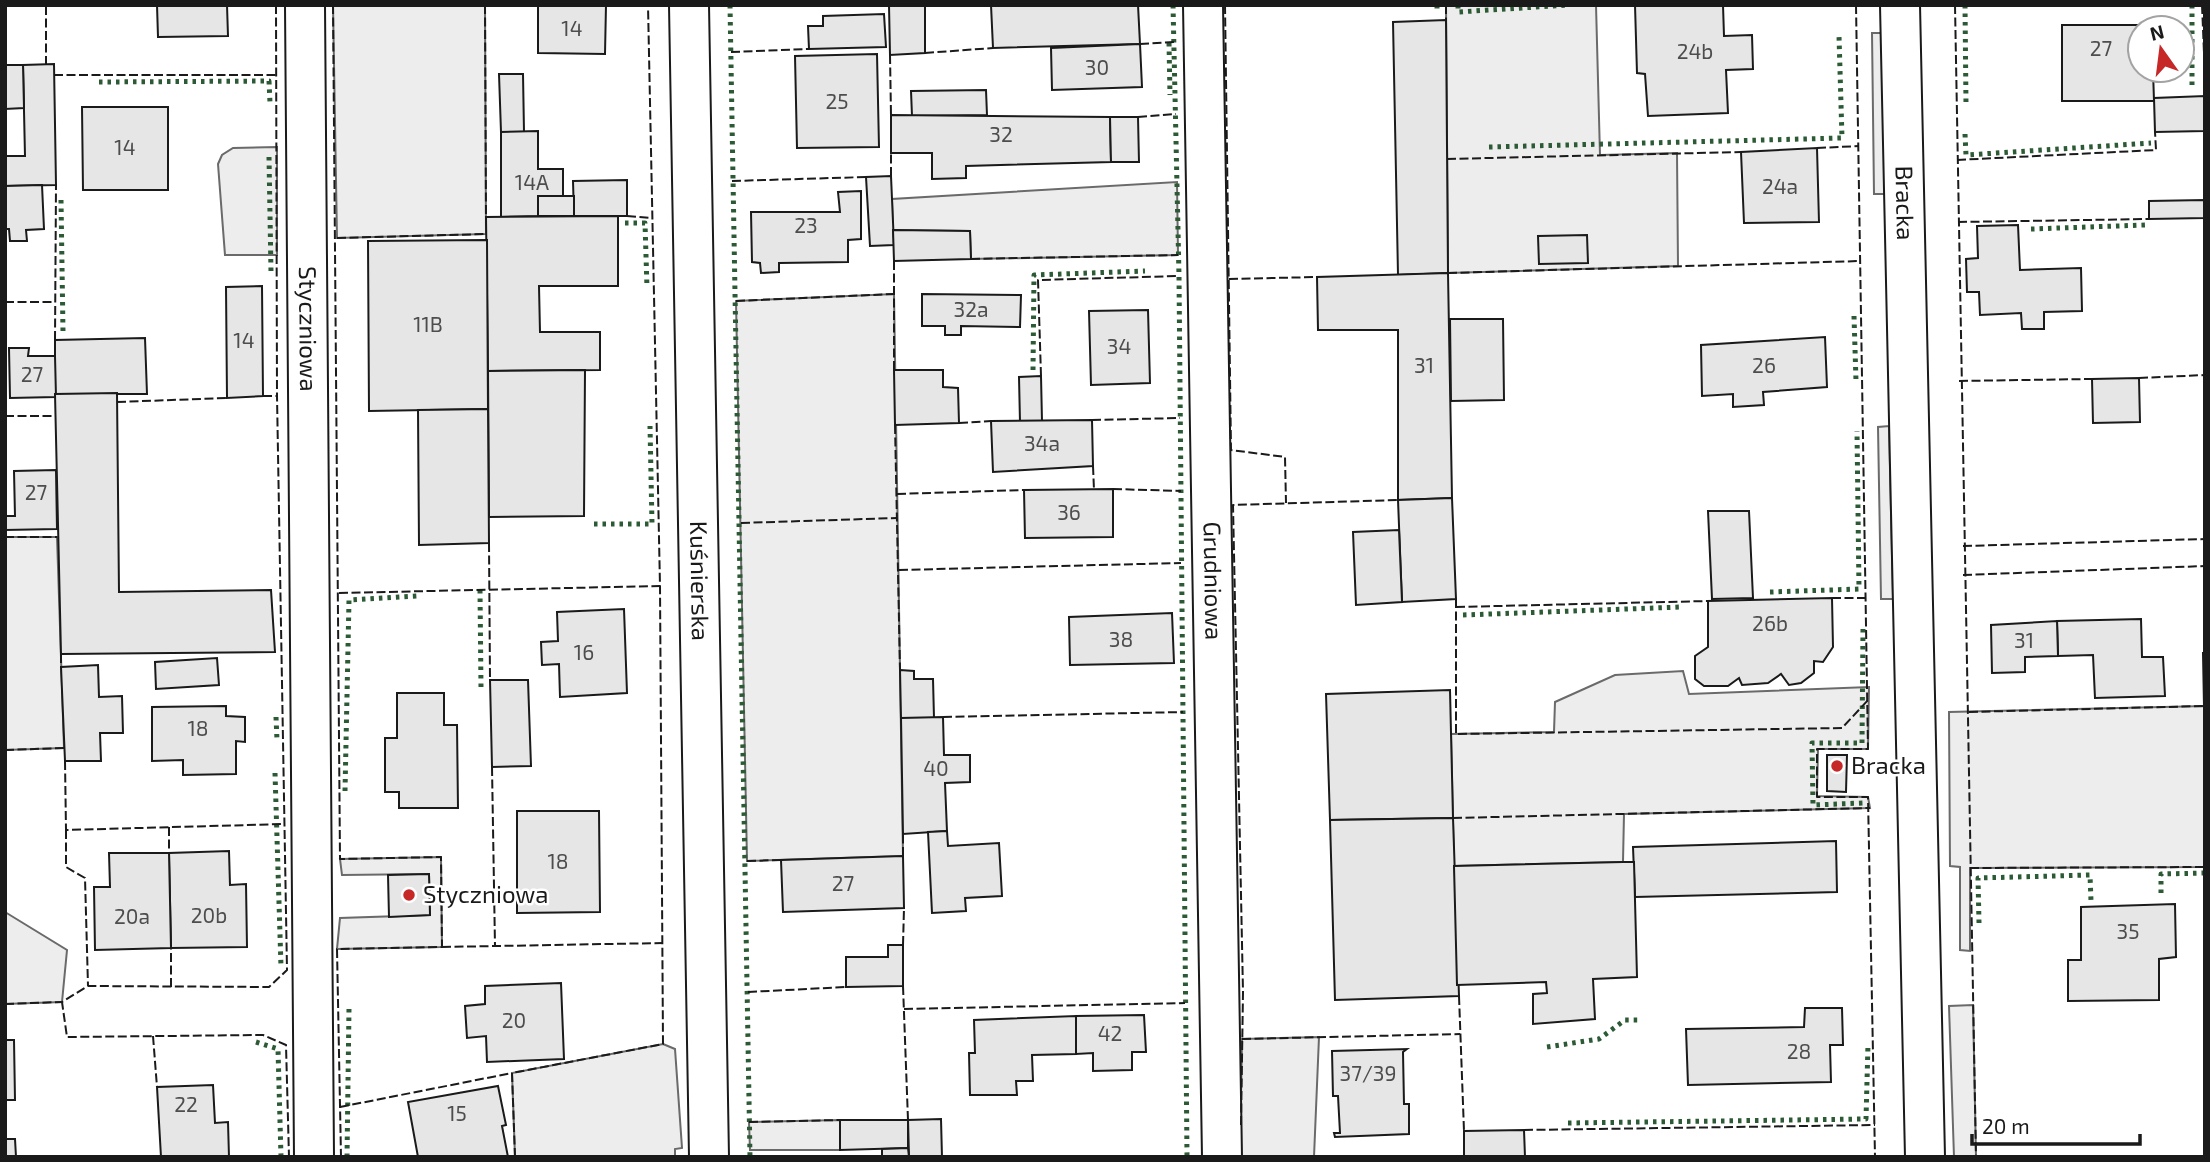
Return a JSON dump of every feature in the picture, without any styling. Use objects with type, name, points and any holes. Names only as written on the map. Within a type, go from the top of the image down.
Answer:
[{"type":"street","name":"Styczniowa","points":[[304,5],[314,1157]]},
{"type":"street","name":"Kuśnierska","points":[[689,5],[709,1157]]},
{"type":"street","name":"Grudniowa","points":[[1203,5],[1222,1157]]},
{"type":"street","name":"Bracka","points":[[1900,5],[1925,1157]]},
{"type":"shaded area","points":[[333,5],[485,5],[486,234],[337,238]]},
{"type":"shaded area","points":[[1446,5],[1596,5],[1600,155],[1677,153],[1678,266],[1448,273]]},
{"type":"shaded area","points":[[1872,33],[1885,33],[1888,194],[1874,194]]},
{"type":"shaded area","points":[[277,147],[277,255],[225,255],[218,164],[222,155],[233,148]]},
{"type":"shaded area","points":[[1177,182],[1178,255],[971,259],[970,231],[893,230],[892,199]]},
{"type":"shaded area","points":[[894,294],[903,856],[747,861],[736,301]]},
{"type":"shaded area","points":[[1889,426],[1893,599],[1881,599],[1878,427]]},
{"type":"shaded area","points":[[5,537],[57,537],[64,748],[5,750]]},
{"type":"shaded area","points":[[1683,671],[1689,694],[1869,687],[1868,749],[1818,749],[1817,796],[1868,797],[1870,808],[1624,814],[1623,862],[1454,866],[1451,734],[1554,732],[1555,702],[1615,675]]},
{"type":"shaded area","points":[[2205,706],[2205,867],[1970,868],[1970,951],[1960,950],[1960,867],[1950,866],[1949,712]]},
{"type":"shaded area","points":[[441,857],[442,947],[337,949],[340,918],[430,915],[429,874],[342,875],[340,859]]},
{"type":"shaded area","points":[[5,912],[67,950],[62,1002],[5,1004]]},
{"type":"shaded area","points":[[1973,1005],[1976,1157],[1954,1157],[1949,1006]]},
{"type":"shaded area","points":[[1319,1037],[1314,1157],[1240,1157],[1242,1039]]},
{"type":"shaded area","points":[[663,1044],[675,1049],[682,1148],[675,1149],[675,1157],[515,1157],[512,1073]]},
{"type":"shaded area","points":[[840,1120],[840,1150],[750,1150],[749,1122]]},
{"type":"building","points":[[157,5],[227,5],[228,36],[158,37]]},
{"type":"building","points":[[538,5],[606,5],[605,54],[538,53]]},
{"type":"building","points":[[889,5],[925,5],[925,53],[890,55]]},
{"type":"building","points":[[991,5],[1138,5],[1140,44],[993,48]]},
{"type":"building","points":[[1635,5],[1723,5],[1724,36],[1752,35],[1753,69],[1726,70],[1728,113],[1648,116],[1645,74],[1637,73]]},
{"type":"building","points":[[884,14],[886,47],[809,49],[808,26],[823,26],[823,16]]},
{"type":"building","points":[[1446,20],[1448,273],[1398,275],[1393,22]]},
{"type":"building","points":[[2062,25],[2126,25],[2126,84],[2153,84],[2154,101],[2062,101]]},
{"type":"building","points":[[1140,44],[1142,87],[1052,90],[1051,48]]},
{"type":"building","points":[[877,54],[879,147],[797,148],[795,56]]},
{"type":"building","points":[[54,64],[56,185],[5,186],[5,156],[25,156],[23,65]]},
{"type":"building","points":[[5,65],[23,65],[24,108],[5,109]]},
{"type":"building","points":[[499,74],[523,74],[524,132],[501,132]]},
{"type":"building","points":[[986,90],[987,115],[912,116],[911,91]]},
{"type":"building","points":[[2205,96],[2205,131],[2155,132],[2154,98]]},
{"type":"building","points":[[82,107],[168,107],[168,190],[83,190]]},
{"type":"building","points":[[891,115],[1110,117],[1111,162],[966,166],[966,178],[932,179],[932,153],[891,153]]},
{"type":"building","points":[[1110,117],[1138,117],[1139,162],[1111,162]]},
{"type":"building","points":[[538,131],[538,169],[563,169],[563,196],[538,196],[538,216],[501,217],[501,132]]},
{"type":"building","points":[[1817,148],[1819,222],[1744,223],[1741,152]]},
{"type":"building","points":[[891,176],[894,245],[870,246],[866,177]]},
{"type":"building","points":[[627,180],[627,216],[574,216],[573,181]]},
{"type":"building","points":[[42,185],[44,229],[26,230],[27,241],[10,241],[9,229],[5,229],[5,186]]},
{"type":"building","points":[[861,191],[861,239],[848,240],[848,262],[779,263],[779,272],[761,273],[760,263],[752,262],[751,212],[840,212],[838,192]]},
{"type":"building","points":[[538,196],[574,196],[574,216],[538,216]]},
{"type":"building","points":[[2205,200],[2205,218],[2149,219],[2149,201]]},
{"type":"building","points":[[618,216],[618,286],[539,286],[540,332],[600,332],[600,370],[488,371],[486,217]]},
{"type":"building","points":[[2018,225],[2020,270],[2081,268],[2082,311],[2044,312],[2044,329],[2022,329],[2021,313],[1980,315],[1979,292],[1967,292],[1966,259],[1978,258],[1977,226]]},
{"type":"building","points":[[893,230],[970,231],[971,259],[894,261]]},
{"type":"building","points":[[1587,235],[1588,263],[1539,264],[1538,236]]},
{"type":"building","points":[[487,240],[488,409],[369,411],[368,241]]},
{"type":"building","points":[[1448,273],[1452,498],[1398,500],[1398,330],[1318,330],[1317,277]]},
{"type":"building","points":[[262,286],[263,396],[227,398],[226,287]]},
{"type":"building","points":[[922,294],[1021,295],[1020,327],[961,326],[961,335],[945,335],[945,326],[922,326]]},
{"type":"building","points":[[1148,310],[1150,383],[1091,385],[1089,311]]},
{"type":"building","points":[[1450,319],[1503,319],[1504,400],[1451,401]]},
{"type":"building","points":[[1825,337],[1827,387],[1763,392],[1764,405],[1733,407],[1733,394],[1702,396],[1701,345]]},
{"type":"building","points":[[145,338],[147,394],[55,394],[55,340]]},
{"type":"building","points":[[9,348],[29,348],[28,356],[55,356],[56,397],[10,398]]},
{"type":"building","points":[[585,370],[584,516],[489,517],[488,371]]},
{"type":"building","points":[[894,370],[943,370],[943,387],[958,388],[959,423],[895,425]]},
{"type":"building","points":[[1041,376],[1042,421],[1020,422],[1019,377]]},
{"type":"building","points":[[2139,378],[2140,422],[2093,423],[2092,379]]},
{"type":"building","points":[[117,393],[119,592],[271,590],[275,652],[61,654],[55,394]]},
{"type":"building","points":[[488,409],[489,543],[419,545],[418,410]]},
{"type":"building","points":[[1092,420],[1093,466],[993,472],[991,421]]},
{"type":"building","points":[[56,470],[57,529],[5,530],[5,516],[15,516],[14,471]]},
{"type":"building","points":[[1113,489],[1113,537],[1025,538],[1024,490]]},
{"type":"building","points":[[1452,498],[1456,599],[1402,602],[1398,500]]},
{"type":"building","points":[[1708,511],[1749,511],[1753,598],[1712,599]]},
{"type":"building","points":[[1399,530],[1402,602],[1356,605],[1353,532]]},
{"type":"building","points":[[1832,598],[1833,647],[1823,662],[1814,661],[1814,673],[1801,683],[1789,685],[1781,674],[1768,683],[1742,685],[1739,678],[1728,686],[1704,686],[1695,679],[1695,656],[1708,647],[1708,601]]},
{"type":"building","points":[[624,609],[627,693],[560,697],[559,664],[542,665],[541,642],[558,641],[557,612]]},
{"type":"building","points":[[1172,613],[1174,663],[1070,665],[1069,617]]},
{"type":"building","points":[[2141,619],[2142,657],[2163,657],[2165,696],[2095,698],[2093,655],[2058,656],[2057,621]]},
{"type":"building","points":[[2057,621],[2058,656],[2025,657],[2025,672],[1992,673],[1991,625]]},
{"type":"building","points":[[2205,653],[2205,706],[2204,706]]},
{"type":"building","points":[[217,658],[219,685],[156,689],[155,662]]},
{"type":"building","points":[[98,665],[99,697],[122,696],[123,733],[100,733],[101,761],[65,761],[61,667]]},
{"type":"building","points":[[900,670],[914,671],[914,679],[933,679],[934,718],[901,718]]},
{"type":"building","points":[[490,680],[528,680],[531,766],[492,767]]},
{"type":"building","points":[[1450,690],[1453,818],[1330,820],[1326,694]]},
{"type":"building","points":[[397,693],[444,693],[444,725],[457,725],[458,808],[399,808],[399,792],[385,792],[385,738],[397,738]]},
{"type":"building","points":[[226,706],[226,716],[245,717],[245,742],[236,741],[236,774],[183,775],[183,760],[152,761],[152,707]]},
{"type":"building","points":[[943,717],[944,755],[970,755],[970,782],[945,783],[947,831],[903,834],[901,718]]},
{"type":"building","name":"Bracka","points":[[1827,755],[1847,755],[1846,792],[1827,791]]},
{"type":"building","points":[[517,811],[599,811],[600,912],[517,913]]},
{"type":"building","points":[[1453,818],[1459,996],[1335,1000],[1330,820]]},
{"type":"building","points":[[947,831],[948,846],[999,843],[1002,896],[965,898],[966,911],[932,913],[928,832]]},
{"type":"building","points":[[1836,841],[1837,892],[1635,897],[1633,847]]},
{"type":"building","points":[[229,851],[230,885],[246,884],[247,947],[171,948],[169,853]]},
{"type":"building","points":[[109,853],[169,853],[171,948],[95,950],[94,887],[110,887]]},
{"type":"building","points":[[903,856],[904,908],[783,912],[781,860]]},
{"type":"building","points":[[1634,862],[1637,977],[1593,979],[1595,1019],[1533,1024],[1533,994],[1547,993],[1546,982],[1457,985],[1454,866]]},
{"type":"building","name":"Styczniowa","points":[[429,874],[430,915],[389,917],[388,875]]},
{"type":"building","points":[[2175,904],[2176,957],[2159,959],[2159,1000],[2068,1001],[2068,960],[2081,960],[2081,907]]},
{"type":"building","points":[[888,945],[903,945],[903,986],[846,987],[846,957],[888,957]]},
{"type":"building","points":[[561,983],[564,1059],[487,1062],[486,1036],[467,1038],[465,1006],[485,1004],[485,986]]},
{"type":"building","points":[[1805,1008],[1842,1008],[1843,1045],[1830,1045],[1831,1082],[1688,1085],[1686,1029],[1804,1027]]},
{"type":"building","points":[[1144,1015],[1146,1052],[1132,1052],[1132,1070],[1093,1071],[1093,1053],[1076,1054],[1076,1016]]},
{"type":"building","points":[[1076,1016],[1076,1054],[1032,1055],[1033,1081],[1016,1081],[1017,1095],[970,1095],[969,1053],[975,1053],[974,1020]]},
{"type":"building","points":[[5,1040],[14,1040],[15,1100],[5,1100]]},
{"type":"building","points":[[1407,1049],[1403,1052],[1404,1104],[1409,1104],[1409,1134],[1335,1137],[1334,1133],[1340,1133],[1338,1096],[1333,1096],[1332,1051]]},
{"type":"building","points":[[213,1085],[215,1123],[228,1122],[229,1157],[161,1157],[157,1087]]},
{"type":"building","points":[[498,1086],[506,1125],[502,1126],[508,1157],[418,1157],[408,1102]]},
{"type":"building","points":[[941,1119],[942,1157],[909,1157],[908,1120]]},
{"type":"building","points":[[840,1120],[908,1120],[908,1148],[840,1150]]},
{"type":"building","points":[[1524,1130],[1525,1157],[1464,1157],[1464,1131]]},
{"type":"building","points":[[5,1139],[15,1139],[16,1157],[5,1157]]},
{"type":"building","points":[[908,1148],[909,1157],[882,1157],[882,1149]]},
{"type":"hedge","points":[[730,5],[750,1157]]},
{"type":"hedge","points":[[1173,5],[1179,276],[1187,1157]]},
{"type":"hedge","points":[[1437,5],[1437,11]]},
{"type":"hedge","points":[[1458,5],[1458,12],[1569,5]]},
{"type":"hedge","points":[[1965,5],[1966,105]]},
{"type":"hedge","points":[[2192,5],[2192,85]]},
{"type":"hedge","points":[[1489,147],[1842,138],[1839,36]]},
{"type":"hedge","points":[[1169,43],[1170,95]]},
{"type":"hedge","points":[[99,82],[269,81],[270,103]]},
{"type":"hedge","points":[[1965,134],[1966,155],[2151,143]]},
{"type":"hedge","points":[[269,157],[271,272]]},
{"type":"hedge","points":[[61,200],[63,332]]},
{"type":"hedge","points":[[625,223],[645,223],[647,288]]},
{"type":"hedge","points":[[2031,229],[2145,225]]},
{"type":"hedge","points":[[1033,370],[1034,275],[1145,271]]},
{"type":"hedge","points":[[1854,316],[1856,381]]},
{"type":"hedge","points":[[594,524],[652,524],[650,426]]},
{"type":"hedge","points":[[1770,592],[1859,589],[1857,431]]},
{"type":"hedge","points":[[480,590],[481,688]]},
{"type":"hedge","points":[[345,791],[349,600],[417,596]]},
{"type":"hedge","points":[[1463,615],[1682,607]]},
{"type":"hedge","points":[[1863,629],[1862,743],[1812,743],[1813,805],[1863,803]]},
{"type":"hedge","points":[[276,717],[277,740]]},
{"type":"hedge","points":[[275,773],[281,967]]},
{"type":"hedge","points":[[2161,893],[2161,874],[2205,873]]},
{"type":"hedge","points":[[1979,923],[1978,878],[2090,875],[2091,901]]},
{"type":"hedge","points":[[347,1157],[349,1008]]},
{"type":"hedge","points":[[1547,1047],[1599,1039],[1625,1020],[1639,1020]]},
{"type":"hedge","points":[[256,1042],[278,1049],[281,1157]]},
{"type":"hedge","points":[[1568,1123],[1866,1119],[1868,1044]]},
{"type":"fence","points":[[46,5],[46,65]]},
{"type":"fence","points":[[276,5],[277,396],[287,970],[269,987],[88,986],[62,1002],[67,1037],[263,1035],[286,1045],[289,1157]]},
{"type":"fence","points":[[333,5],[340,859],[441,857],[442,947],[337,949],[341,1157]]},
{"type":"fence","points":[[485,5],[486,217]]},
{"type":"fence","points":[[515,1157],[512,1073],[663,1044],[660,586],[648,5]]},
{"type":"fence","points":[[1225,5],[1231,450],[1285,457],[1286,503]]},
{"type":"fence","points":[[1446,5],[1446,20]]},
{"type":"fence","points":[[1856,5],[1868,749],[1817,749],[1817,797],[1868,797],[1875,1157]]},
{"type":"fence","points":[[1955,5],[1976,1157]]},
{"type":"fence","points":[[2202,5],[2205,77]]},
{"type":"fence","points":[[1140,44],[1174,42]]},
{"type":"fence","points":[[925,53],[993,48]]},
{"type":"fence","points":[[731,52],[809,49]]},
{"type":"fence","points":[[890,55],[891,115]]},
{"type":"fence","points":[[54,75],[277,75]]},
{"type":"fence","points":[[1138,117],[1176,114]]},
{"type":"fence","points":[[1957,160],[2156,150],[2155,132]]},
{"type":"fence","points":[[1817,148],[1859,146]]},
{"type":"fence","points":[[1447,159],[1741,152]]},
{"type":"fence","points":[[891,153],[891,176]]},
{"type":"fence","points":[[732,181],[866,177]]},
{"type":"fence","points":[[55,340],[56,185]]},
{"type":"fence","points":[[627,216],[652,218]]},
{"type":"fence","points":[[1958,222],[2149,219]]},
{"type":"fence","points":[[337,238],[486,234]]},
{"type":"fence","points":[[971,259],[1178,255]]},
{"type":"fence","points":[[894,261],[894,370]]},
{"type":"fence","points":[[1448,273],[1861,261]]},
{"type":"fence","points":[[1041,376],[1038,280],[1179,276]]},
{"type":"fence","points":[[1229,279],[1317,277]]},
{"type":"fence","points":[[736,301],[894,294]]},
{"type":"fence","points":[[5,302],[55,302]]},
{"type":"fence","points":[[2139,378],[2205,375]]},
{"type":"fence","points":[[1959,381],[2092,379]]},
{"type":"fence","points":[[263,396],[277,396]]},
{"type":"fence","points":[[117,402],[227,398]]},
{"type":"fence","points":[[5,416],[56,416]]},
{"type":"fence","points":[[1092,420],[1180,418]]},
{"type":"fence","points":[[959,423],[991,421]]},
{"type":"fence","points":[[895,425],[900,670]]},
{"type":"fence","points":[[1093,466],[1094,490]]},
{"type":"fence","points":[[1113,489],[1181,491]]},
{"type":"fence","points":[[897,494],[1024,490]]},
{"type":"fence","points":[[1241,1125],[1243,992],[1233,505],[1398,500]]},
{"type":"fence","points":[[741,523],[897,518]]},
{"type":"fence","points":[[5,537],[57,537]]},
{"type":"fence","points":[[1963,546],[2205,539]]},
{"type":"fence","points":[[489,543],[490,680]]},
{"type":"fence","points":[[899,570],[1181,563]]},
{"type":"fence","points":[[1963,575],[2205,566]]},
{"type":"fence","points":[[339,593],[660,586]]},
{"type":"fence","points":[[1832,598],[1867,598]]},
{"type":"fence","points":[[1456,599],[1456,734]]},
{"type":"fence","points":[[1456,607],[1708,601]]},
{"type":"fence","points":[[61,654],[61,667]]},
{"type":"fence","points":[[1458,734],[1842,728],[1869,699]]},
{"type":"fence","points":[[1969,712],[2204,706]]},
{"type":"fence","points":[[943,717],[1183,712]]},
{"type":"fence","points":[[5,750],[64,748]]},
{"type":"fence","points":[[65,761],[66,830],[285,824]]},
{"type":"fence","points":[[492,767],[495,946]]},
{"type":"fence","points":[[1453,818],[1870,808]]},
{"type":"fence","points":[[169,827],[169,853]]},
{"type":"fence","points":[[66,830],[66,867],[85,878],[88,986]]},
{"type":"fence","points":[[903,834],[903,856]]},
{"type":"fence","points":[[747,861],[781,860]]},
{"type":"fence","points":[[1970,868],[2205,867]]},
{"type":"fence","points":[[903,945],[904,908]]},
{"type":"fence","points":[[442,947],[663,943]]},
{"type":"fence","points":[[171,948],[171,987]]},
{"type":"fence","points":[[903,986],[908,1120]]},
{"type":"fence","points":[[748,992],[846,987]]},
{"type":"fence","points":[[1459,996],[1464,1131]]},
{"type":"fence","points":[[5,1004],[62,1002]]},
{"type":"fence","points":[[904,1009],[1185,1003]]},
{"type":"fence","points":[[1242,1039],[1460,1034]]},
{"type":"fence","points":[[153,1036],[157,1087]]},
{"type":"fence","points":[[340,1107],[512,1073]]},
{"type":"fence","points":[[749,1122],[840,1120]]},
{"type":"fence","points":[[1524,1130],[1875,1125]]},
{"type":"place","name":"Bracka","points":[[1837,766]]},
{"type":"place","name":"Styczniowa","points":[[409,895]]}]
